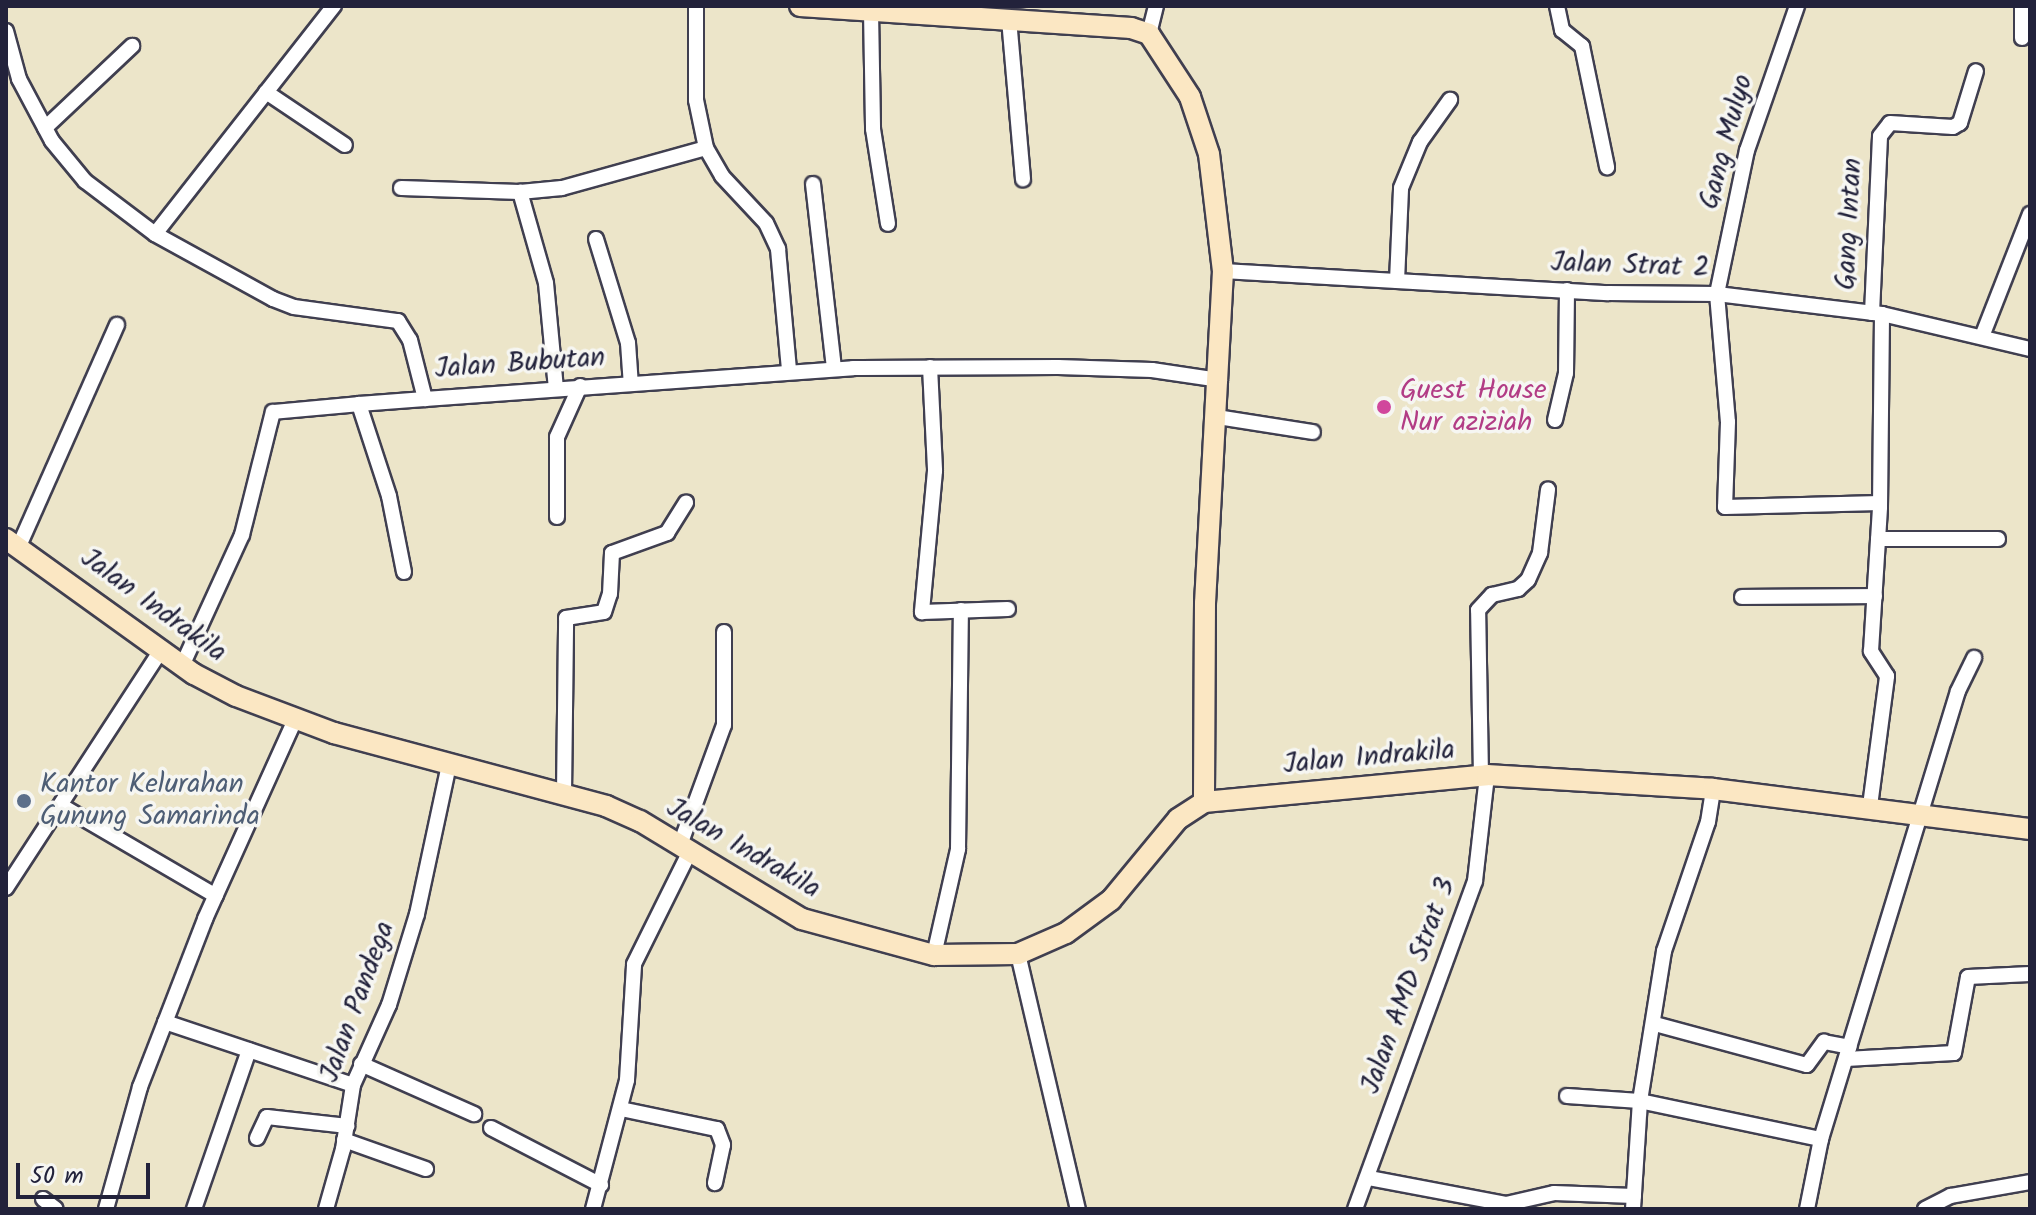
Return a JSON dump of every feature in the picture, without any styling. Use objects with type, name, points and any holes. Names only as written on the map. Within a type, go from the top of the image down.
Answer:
[{"type":"street","points":[[696,6],[696,100],[706,148],[722,176],[766,223],[778,249],[789,371]]},
{"type":"street","points":[[800,6],[1131,28],[1149,34],[1190,97],[1209,154],[1223,271],[1220,380],[1205,603],[1204,802]]},
{"type":"street","points":[[1149,34],[1156,6]]},
{"type":"street","points":[[1557,6],[1562,30],[1582,46],[1607,167]]},
{"type":"street","name":"Gang Mulyo","points":[[1797,6],[1747,150],[1717,294],[1728,422],[1726,508],[1880,503]]},
{"type":"street","points":[[2022,6],[2022,38]]},
{"type":"street","points":[[155,234],[266,92],[326,9]]},
{"type":"street","points":[[871,11],[873,129],[888,224]]},
{"type":"street","points":[[1009,19],[1023,179]]},
{"type":"street","name":"Jalan Bubutan","points":[[6,31],[19,79],[45,128],[85,181],[155,234],[294,307],[398,321],[410,340],[425,399],[834,369],[1152,370],[1220,380]]},
{"type":"street","points":[[45,128],[132,46]]},
{"type":"street","name":"Gang Intan","points":[[1877,313],[1880,136],[1890,123],[1953,127],[1960,123],[1976,71]]},
{"type":"street","points":[[266,92],[345,145]]},
{"type":"street","points":[[1397,281],[1401,188],[1420,142],[1450,100]]},
{"type":"street","points":[[401,188],[520,192],[562,188],[706,148]]},
{"type":"street","points":[[813,184],[834,369]]},
{"type":"street","points":[[520,192],[546,283],[556,389]]},
{"type":"street","points":[[1983,334],[2030,214]]},
{"type":"street","points":[[596,239],[628,343],[631,382]]},
{"type":"street","name":"Jalan Strat 2","points":[[1223,271],[1567,290],[1717,294],[1877,313],[1983,334],[2030,349]]},
{"type":"street","points":[[1555,420],[1566,373],[1567,290]]},
{"type":"street","points":[[1870,806],[1887,676],[1871,651],[1880,503],[1877,313]]},
{"type":"street","points":[[10,543],[117,325]]},
{"type":"street","points":[[930,367],[935,471],[922,612],[1008,609]]},
{"type":"street","points":[[557,517],[557,437],[580,386]]},
{"type":"street","points":[[182,666],[242,535],[273,412],[425,399]]},
{"type":"street","points":[[359,404],[389,496],[404,572]]},
{"type":"street","points":[[1217,417],[1313,432]]},
{"type":"street","name":"Jalan AMD Strat 3","points":[[1355,1209],[1369,1178],[1416,1032],[1475,881],[1484,775],[1478,610],[1492,595],[1518,589],[1528,580],[1540,553],[1548,490]]},
{"type":"street","points":[[564,793],[566,618],[604,612],[610,594],[612,553],[667,533],[686,502]]},
{"type":"street","points":[[1878,539],[1998,539]]},
{"type":"street","name":"Jalan Indrakila","points":[[10,543],[182,666],[295,720],[449,765],[564,793],[640,821],[802,919],[934,955],[1018,954],[1088,920],[1131,878],[1178,819],[1204,802],[1484,775],[1713,789],[1920,812],[2030,829]]},
{"type":"street","points":[[1742,597],[1875,596]]},
{"type":"street","points":[[934,955],[958,849],[961,610]]},
{"type":"street","points":[[593,1209],[621,1109],[634,964],[685,848],[724,725],[724,632]]},
{"type":"street","points":[[6,888],[161,650]]},
{"type":"street","points":[[1807,1209],[1821,1139],[1920,812],[1958,691],[1974,658]]},
{"type":"street","points":[[106,1209],[140,1087],[165,1022],[216,896],[295,720]]},
{"type":"street","name":"Jalan Pandega","points":[[332,1207],[353,1085],[389,1005],[417,914],[449,765]]},
{"type":"street","points":[[1369,1178],[1506,1204],[1554,1193],[1633,1203],[1640,1101],[1655,1024],[1664,951],[1708,822],[1713,789]]},
{"type":"street","points":[[62,806],[216,896]]},
{"type":"street","points":[[1018,954],[1077,1206],[1062,1209]]},
{"type":"street","points":[[1655,1024],[1807,1065],[1824,1042],[1848,1053],[1954,1053],[1968,977],[2030,974]]},
{"type":"street","points":[[165,1022],[353,1085]]},
{"type":"street","points":[[194,1209],[249,1050]]},
{"type":"street","points":[[361,1064],[474,1114]]},
{"type":"street","points":[[1567,1096],[1640,1101],[1821,1139]]},
{"type":"street","points":[[621,1109],[717,1129],[723,1145],[715,1183]]},
{"type":"street","points":[[257,1138],[267,1117],[346,1133],[426,1169]]},
{"type":"street","points":[[491,1128],[601,1185]]},
{"type":"street","points":[[1925,1209],[1951,1196],[2030,1182]]},
{"type":"street","points":[[43,1199],[56,1209]]},
{"type":"place","name":"Guest House Nur aziziah","points":[[1384,407]]},
{"type":"place","name":"Kantor Kelurahan Gunung Samarinda","points":[[24,801]]}]
